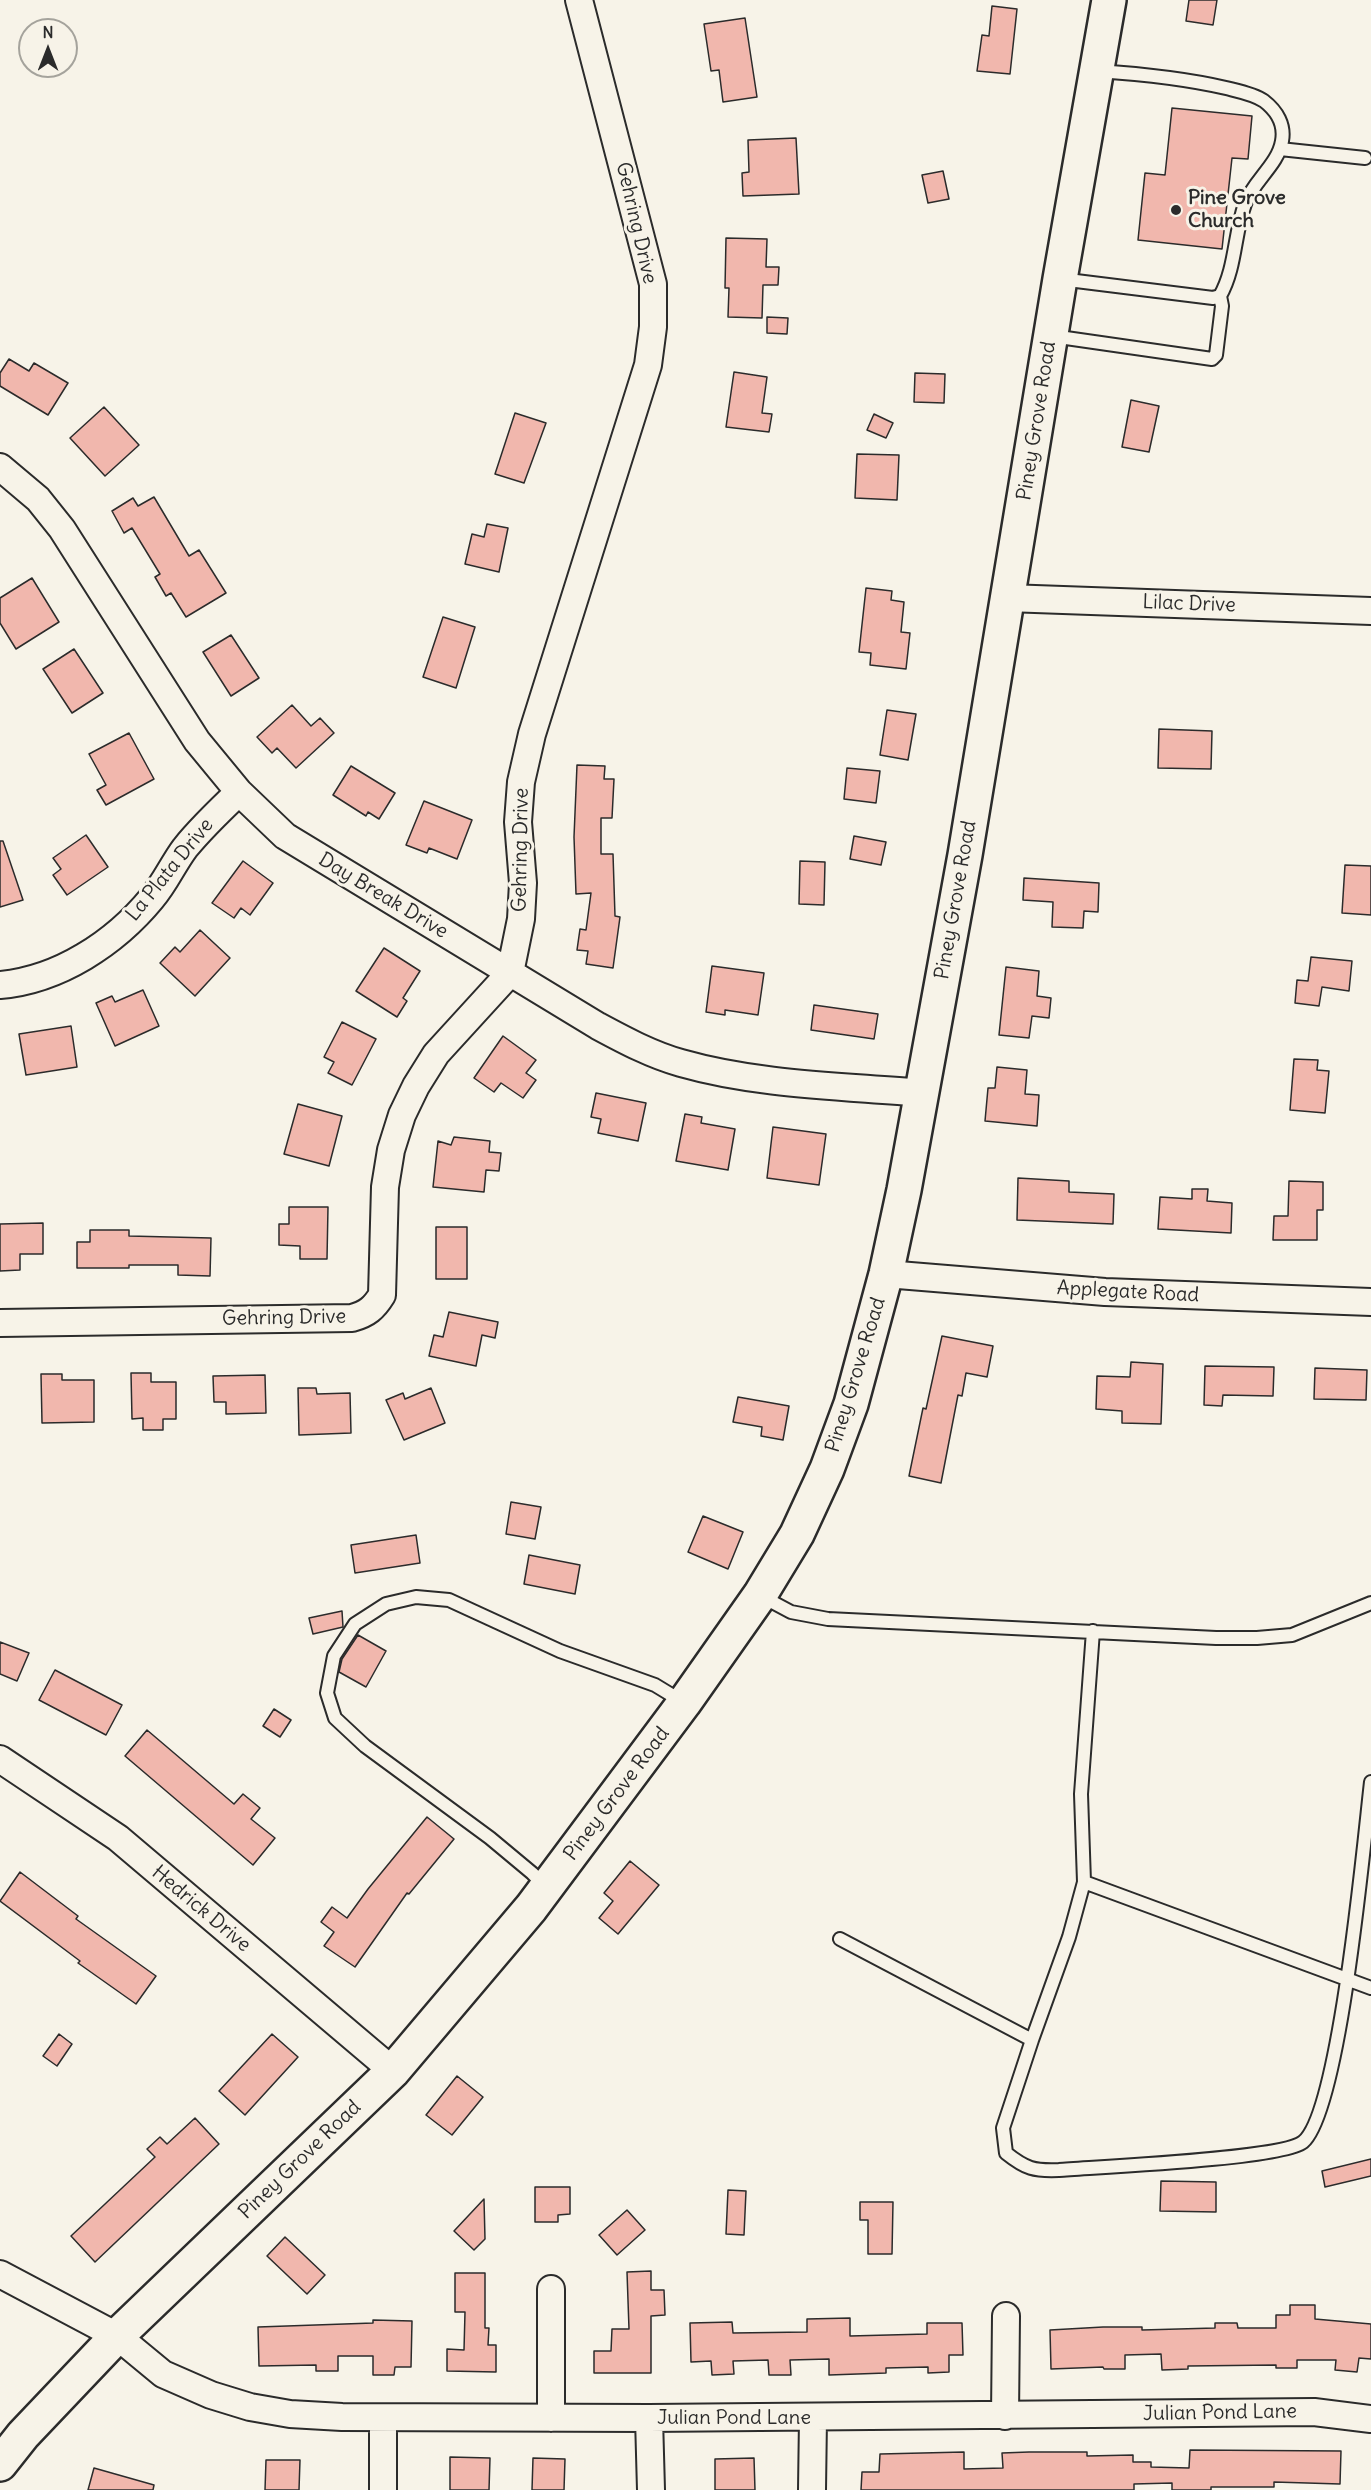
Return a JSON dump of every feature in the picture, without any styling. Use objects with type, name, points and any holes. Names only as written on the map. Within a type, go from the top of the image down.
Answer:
[{"type":"main road","name":"Piney Grove Road","points":[[0,2464],[23,2436],[117,2336],[393,2071],[546,1888],[684,1703],[760,1595],[797,1534],[827,1469],[851,1404],[886,1274],[921,1093],[965,855],[1060,279],[1109,0]]},
{"type":"street","name":"Gehring Drive","points":[[0,1323],[352,1318],[364,1315],[375,1306],[382,1295],[385,1187],[391,1150],[402,1115],[416,1086],[436,1054],[510,973],[521,919],[523,883],[518,822],[525,763],[532,734],[648,365],[653,327],[652,284],[579,0]]},
{"type":"street","name":"Day Break Drive","points":[[0,467],[38,499],[62,528],[196,741],[239,792],[285,836],[624,1040],[678,1063],[716,1072],[775,1081],[921,1093]]},
{"type":"street","name":"Lilac Drive","points":[[1007,598],[1371,611]]},
{"type":"street","name":"La Plata Drive","points":[[0,985],[43,975],[73,963],[104,944],[129,924],[153,897],[185,849],[211,818],[239,792]]},
{"type":"street","name":"Applegate Road","points":[[886,1274],[1106,1292],[1371,1302]]},
{"type":"street","name":"Hedrick Drive","points":[[0,1759],[118,1838],[393,2071]]},
{"type":"street","name":"Julian Pond Lane","points":[[0,2274],[117,2336],[163,2374],[230,2401],[290,2414],[383,2418],[813,2418],[1314,2412],[1371,2419]]},
{"type":"street","points":[[551,2289],[551,2418]]},
{"type":"street","points":[[1005,2416],[1006,2316]]},
{"type":"street","points":[[383,2418],[383,2490]]},
{"type":"street","points":[[649,2418],[651,2490]]},
{"type":"street","points":[[812,2490],[813,2418]]},
{"type":"lane","points":[[1051,336],[1212,359],[1216,355],[1222,306],[1220,296],[1228,279],[1245,204],[1280,149],[1282,125],[1275,111],[1263,101],[1244,93],[1207,84],[1159,76],[1097,71]]},
{"type":"lane","points":[[1280,149],[1365,158]]},
{"type":"lane","points":[[1060,279],[1213,298],[1220,296]]},
{"type":"lane","points":[[760,1595],[790,1612],[828,1619],[1216,1638],[1292,1635],[1371,1603]]},
{"type":"lane","points":[[546,1888],[532,1873],[490,1838],[382,1759],[335,1718],[327,1693],[334,1656],[355,1624],[386,1604],[416,1597],[448,1600],[560,1651],[655,1685],[684,1703]]},
{"type":"lane","points":[[1093,1631],[1082,1794],[1084,1882],[1069,1937],[1003,2128],[1006,2153],[1023,2166],[1037,2171],[1059,2170],[1246,2155],[1289,2148],[1303,2142],[1314,2126],[1324,2099],[1347,1980],[1371,1782]]},
{"type":"lane","points":[[1084,1882],[1371,1988]]},
{"type":"lane","points":[[840,1939],[1032,2040]]},
{"type":"building","points":[[1189,0],[1217,0],[1213,25],[1186,21]]},
{"type":"building","points":[[992,6],[1017,9],[1010,74],[977,71],[982,35],[989,36]]},
{"type":"building","points":[[745,18],[757,97],[723,102],[719,70],[711,71],[704,24]]},
{"type":"building","points":[[1172,108],[1252,116],[1248,159],[1232,158],[1222,249],[1138,240],[1145,173],[1165,175]]},
{"type":"building","points":[[796,138],[799,194],[743,196],[742,173],[749,172],[748,140]]},
{"type":"building","points":[[943,171],[949,199],[928,203],[922,175]]},
{"type":"building","points":[[726,238],[767,239],[766,267],[779,267],[778,285],[763,285],[762,318],[728,317],[729,288],[725,288]]},
{"type":"building","points":[[767,317],[788,318],[787,334],[767,333]]},
{"type":"building","points":[[9,359],[29,371],[34,363],[68,383],[48,415],[0,386],[0,373]]},
{"type":"building","points":[[734,372],[767,377],[762,413],[772,414],[769,432],[726,427]]},
{"type":"building","points":[[915,373],[945,374],[944,403],[914,402]]},
{"type":"building","points":[[1131,400],[1159,406],[1149,452],[1122,447]]},
{"type":"building","points":[[104,407],[139,445],[105,476],[70,438]]},
{"type":"building","points":[[515,413],[546,423],[524,483],[495,474]]},
{"type":"building","points":[[874,414],[893,423],[886,438],[867,430]]},
{"type":"building","points":[[857,454],[899,455],[897,500],[855,498]]},
{"type":"building","points":[[154,497],[189,556],[199,550],[226,593],[186,617],[171,593],[166,596],[155,577],[160,574],[132,528],[124,533],[112,511],[133,498],[138,506]]},
{"type":"building","points":[[487,524],[508,528],[499,572],[465,564],[472,534],[484,537]]},
{"type":"building","points":[[32,578],[59,622],[16,649],[0,623],[0,598]]},
{"type":"building","points":[[866,588],[892,591],[891,600],[904,602],[901,632],[910,633],[906,669],[870,665],[871,653],[859,652]]},
{"type":"building","points":[[443,617],[475,627],[456,688],[423,677]]},
{"type":"building","points":[[231,635],[259,678],[231,696],[203,652]]},
{"type":"building","points":[[74,649],[103,693],[72,713],[43,669]]},
{"type":"building","points":[[292,705],[311,726],[320,718],[334,733],[296,768],[277,748],[272,753],[257,737]]},
{"type":"building","points":[[887,710],[916,714],[908,760],[880,755]]},
{"type":"building","points":[[1159,729],[1212,731],[1211,769],[1158,768]]},
{"type":"building","points":[[129,733],[154,779],[106,805],[97,790],[106,785],[89,754]]},
{"type":"building","points":[[577,765],[605,766],[604,779],[614,779],[612,818],[601,818],[601,854],[613,854],[615,916],[620,917],[613,968],[586,964],[588,951],[577,950],[580,929],[586,930],[591,893],[576,894],[574,837]]},
{"type":"building","points":[[351,766],[395,793],[379,819],[368,812],[366,816],[333,795]]},
{"type":"building","points":[[847,768],[880,771],[876,803],[844,799]]},
{"type":"building","points":[[424,801],[472,820],[457,859],[429,848],[427,853],[406,845]]},
{"type":"building","points":[[86,835],[108,867],[67,895],[53,875],[61,869],[53,858]]},
{"type":"building","points":[[854,836],[886,842],[881,865],[850,859]]},
{"type":"building","points":[[0,841],[3,841],[23,900],[0,907]]},
{"type":"building","points":[[243,861],[273,883],[250,915],[241,908],[234,918],[212,903]]},
{"type":"building","points":[[800,861],[825,862],[824,905],[799,904]]},
{"type":"building","points":[[1345,865],[1371,866],[1371,915],[1342,913]]},
{"type":"building","points":[[1024,878],[1099,883],[1098,912],[1084,911],[1083,928],[1052,927],[1053,902],[1023,900]]},
{"type":"building","points":[[200,930],[230,958],[195,996],[160,963],[175,947],[180,952]]},
{"type":"building","points":[[384,948],[420,971],[403,998],[407,1001],[397,1017],[356,991]]},
{"type":"building","points":[[1311,957],[1352,961],[1349,991],[1322,987],[1319,1006],[1295,1003],[1297,980],[1308,981]]},
{"type":"building","points":[[712,966],[764,973],[758,1015],[725,1010],[725,1015],[706,1012]]},
{"type":"building","points":[[1006,967],[1039,971],[1037,996],[1051,998],[1049,1018],[1032,1016],[1029,1038],[999,1035]]},
{"type":"building","points":[[143,990],[159,1026],[115,1046],[96,1003],[112,996],[115,1002]]},
{"type":"building","points":[[814,1005],[878,1014],[874,1039],[811,1030]]},
{"type":"building","points":[[342,1022],[376,1039],[352,1085],[328,1073],[334,1062],[324,1057]]},
{"type":"building","points":[[71,1026],[77,1067],[26,1075],[19,1034]]},
{"type":"building","points":[[503,1036],[536,1060],[526,1073],[536,1080],[523,1098],[501,1083],[494,1092],[474,1078]]},
{"type":"building","points":[[1294,1059],[1318,1060],[1317,1070],[1329,1071],[1325,1113],[1290,1110]]},
{"type":"building","points":[[997,1067],[1027,1070],[1025,1094],[1039,1095],[1037,1126],[985,1121],[988,1088],[995,1088]]},
{"type":"building","points":[[596,1093],[646,1103],[638,1141],[598,1133],[601,1119],[591,1117]]},
{"type":"building","points":[[298,1104],[342,1116],[329,1166],[284,1154]]},
{"type":"building","points":[[685,1114],[702,1117],[701,1123],[735,1129],[728,1170],[676,1161]]},
{"type":"building","points":[[773,1127],[826,1134],[819,1185],[767,1178]]},
{"type":"building","points":[[454,1137],[490,1141],[489,1152],[501,1153],[499,1171],[486,1170],[484,1192],[433,1187],[438,1141],[451,1145]]},
{"type":"building","points":[[1018,1178],[1069,1181],[1069,1192],[1114,1194],[1113,1224],[1017,1220]]},
{"type":"building","points":[[1289,1181],[1323,1182],[1323,1210],[1317,1210],[1317,1240],[1273,1240],[1274,1216],[1288,1216]]},
{"type":"building","points":[[1192,1189],[1208,1189],[1207,1201],[1232,1203],[1231,1233],[1158,1229],[1160,1197],[1192,1199]]},
{"type":"building","points":[[289,1207],[328,1207],[327,1259],[300,1259],[300,1246],[279,1245],[279,1224],[289,1224]]},
{"type":"building","points":[[43,1223],[43,1254],[20,1254],[20,1270],[0,1271],[0,1224]]},
{"type":"building","points":[[436,1227],[467,1227],[467,1279],[436,1279]]},
{"type":"building","points":[[90,1230],[129,1230],[129,1236],[211,1238],[210,1276],[178,1275],[178,1265],[77,1268],[77,1242],[90,1242]]},
{"type":"building","points":[[449,1312],[498,1322],[495,1338],[482,1335],[476,1366],[429,1356],[434,1335],[443,1337]]},
{"type":"building","points":[[942,1336],[993,1346],[987,1377],[966,1373],[962,1396],[958,1395],[941,1483],[909,1476],[923,1408],[926,1409]]},
{"type":"building","points":[[1131,1362],[1163,1364],[1161,1424],[1122,1423],[1122,1411],[1096,1409],[1097,1376],[1130,1377]]},
{"type":"building","points":[[1205,1366],[1274,1367],[1273,1396],[1223,1395],[1222,1406],[1204,1405]]},
{"type":"building","points":[[1315,1368],[1367,1370],[1366,1400],[1314,1399]]},
{"type":"building","points":[[131,1373],[151,1373],[151,1382],[176,1382],[176,1419],[163,1419],[163,1430],[143,1430],[143,1418],[132,1419]]},
{"type":"building","points":[[41,1374],[62,1374],[62,1380],[94,1380],[94,1422],[42,1423]]},
{"type":"building","points":[[265,1375],[266,1413],[226,1414],[226,1402],[214,1402],[213,1376]]},
{"type":"building","points":[[298,1388],[316,1388],[317,1394],[350,1393],[351,1433],[299,1435]]},
{"type":"building","points":[[431,1388],[445,1423],[404,1440],[386,1400],[403,1393],[405,1399]]},
{"type":"building","points":[[738,1397],[789,1406],[783,1440],[761,1436],[762,1427],[733,1422]]},
{"type":"building","points":[[511,1502],[541,1507],[535,1539],[506,1534]]},
{"type":"building","points":[[703,1516],[743,1532],[728,1569],[688,1552]]},
{"type":"building","points":[[416,1535],[420,1563],[355,1573],[351,1545]]},
{"type":"building","points":[[529,1555],[580,1565],[575,1594],[524,1584]]},
{"type":"building","points":[[342,1611],[343,1627],[313,1634],[309,1618]]},
{"type":"building","points":[[358,1635],[386,1651],[366,1687],[339,1672],[342,1659]]},
{"type":"building","points":[[0,1642],[29,1653],[17,1681],[0,1674]]},
{"type":"building","points":[[55,1670],[122,1705],[106,1735],[39,1700]]},
{"type":"building","points":[[274,1709],[291,1720],[280,1737],[263,1726]]},
{"type":"building","points":[[147,1730],[234,1804],[243,1794],[260,1808],[251,1819],[275,1838],[253,1865],[125,1756]]},
{"type":"building","points":[[427,1817],[454,1839],[409,1894],[407,1893],[355,1967],[324,1946],[334,1932],[321,1922],[332,1907],[347,1918]]},
{"type":"building","points":[[630,1861],[659,1885],[618,1934],[599,1918],[613,1901],[604,1893]]},
{"type":"building","points":[[20,1872],[78,1916],[76,1919],[156,1976],[136,2004],[78,1963],[80,1961],[0,1901]]},
{"type":"building","points":[[59,2034],[72,2044],[57,2066],[43,2056]]},
{"type":"building","points":[[272,2034],[298,2057],[245,2115],[219,2091]]},
{"type":"building","points":[[457,2076],[483,2097],[452,2135],[426,2115]]},
{"type":"building","points":[[195,2118],[219,2144],[95,2262],[71,2236],[155,2157],[147,2149],[160,2137],[167,2144]]},
{"type":"building","points":[[1371,2159],[1371,2176],[1325,2187],[1322,2171]]},
{"type":"building","points":[[1161,2181],[1216,2182],[1216,2212],[1160,2211]]},
{"type":"building","points":[[535,2187],[570,2187],[570,2214],[558,2215],[558,2222],[535,2222]]},
{"type":"building","points":[[728,2190],[746,2191],[744,2235],[726,2234]]},
{"type":"building","points":[[484,2199],[485,2239],[474,2250],[454,2231]]},
{"type":"building","points":[[860,2202],[893,2202],[892,2254],[868,2254],[868,2220],[860,2220]]},
{"type":"building","points":[[627,2210],[645,2230],[617,2255],[599,2235]]},
{"type":"building","points":[[285,2237],[325,2275],[307,2294],[267,2256]]},
{"type":"building","points":[[651,2271],[651,2290],[664,2290],[665,2315],[651,2316],[651,2373],[594,2373],[594,2351],[611,2351],[612,2329],[629,2329],[627,2272]]},
{"type":"building","points":[[455,2273],[485,2273],[485,2328],[489,2328],[488,2345],[496,2345],[496,2372],[447,2371],[447,2349],[464,2350],[465,2312],[455,2312]]},
{"type":"building","points":[[1290,2305],[1315,2305],[1315,2319],[1371,2324],[1371,2359],[1359,2358],[1357,2372],[1335,2370],[1336,2360],[1297,2360],[1297,2368],[1276,2368],[1276,2365],[1188,2366],[1188,2369],[1162,2370],[1161,2354],[1125,2355],[1125,2369],[1104,2369],[1103,2367],[1051,2369],[1050,2330],[1103,2327],[1142,2327],[1142,2330],[1215,2328],[1215,2323],[1237,2323],[1238,2328],[1276,2328],[1276,2315],[1290,2315]]},
{"type":"building","points":[[850,2318],[850,2336],[927,2334],[927,2323],[962,2323],[963,2355],[949,2355],[949,2372],[928,2373],[928,2367],[886,2368],[886,2373],[829,2375],[829,2359],[790,2360],[791,2375],[769,2375],[768,2360],[733,2361],[734,2374],[712,2375],[711,2361],[691,2362],[690,2323],[732,2322],[733,2333],[807,2332],[807,2319]]},
{"type":"building","points":[[373,2320],[412,2321],[411,2367],[395,2367],[394,2375],[373,2375],[373,2356],[338,2356],[338,2371],[316,2371],[316,2365],[259,2366],[258,2327],[373,2323]]},
{"type":"building","points":[[1190,2450],[1341,2451],[1340,2484],[1274,2482],[1274,2487],[1211,2487],[1211,2490],[1172,2490],[1172,2483],[1134,2484],[1134,2490],[861,2490],[862,2472],[879,2472],[880,2454],[964,2452],[964,2469],[1003,2468],[1002,2453],[1087,2452],[1087,2456],[1133,2455],[1133,2462],[1151,2462],[1151,2467],[1189,2468]]},
{"type":"building","points":[[450,2457],[490,2458],[489,2490],[450,2490]]},
{"type":"building","points":[[533,2458],[565,2459],[564,2490],[532,2490]]},
{"type":"building","points":[[754,2458],[755,2490],[715,2490],[715,2459]]},
{"type":"building","points":[[266,2460],[300,2460],[299,2490],[265,2490]]},
{"type":"building","points":[[94,2468],[154,2485],[153,2490],[88,2490]]},
{"type":"place","name":"Pine Grove Church","points":[[1176,210]]}]
